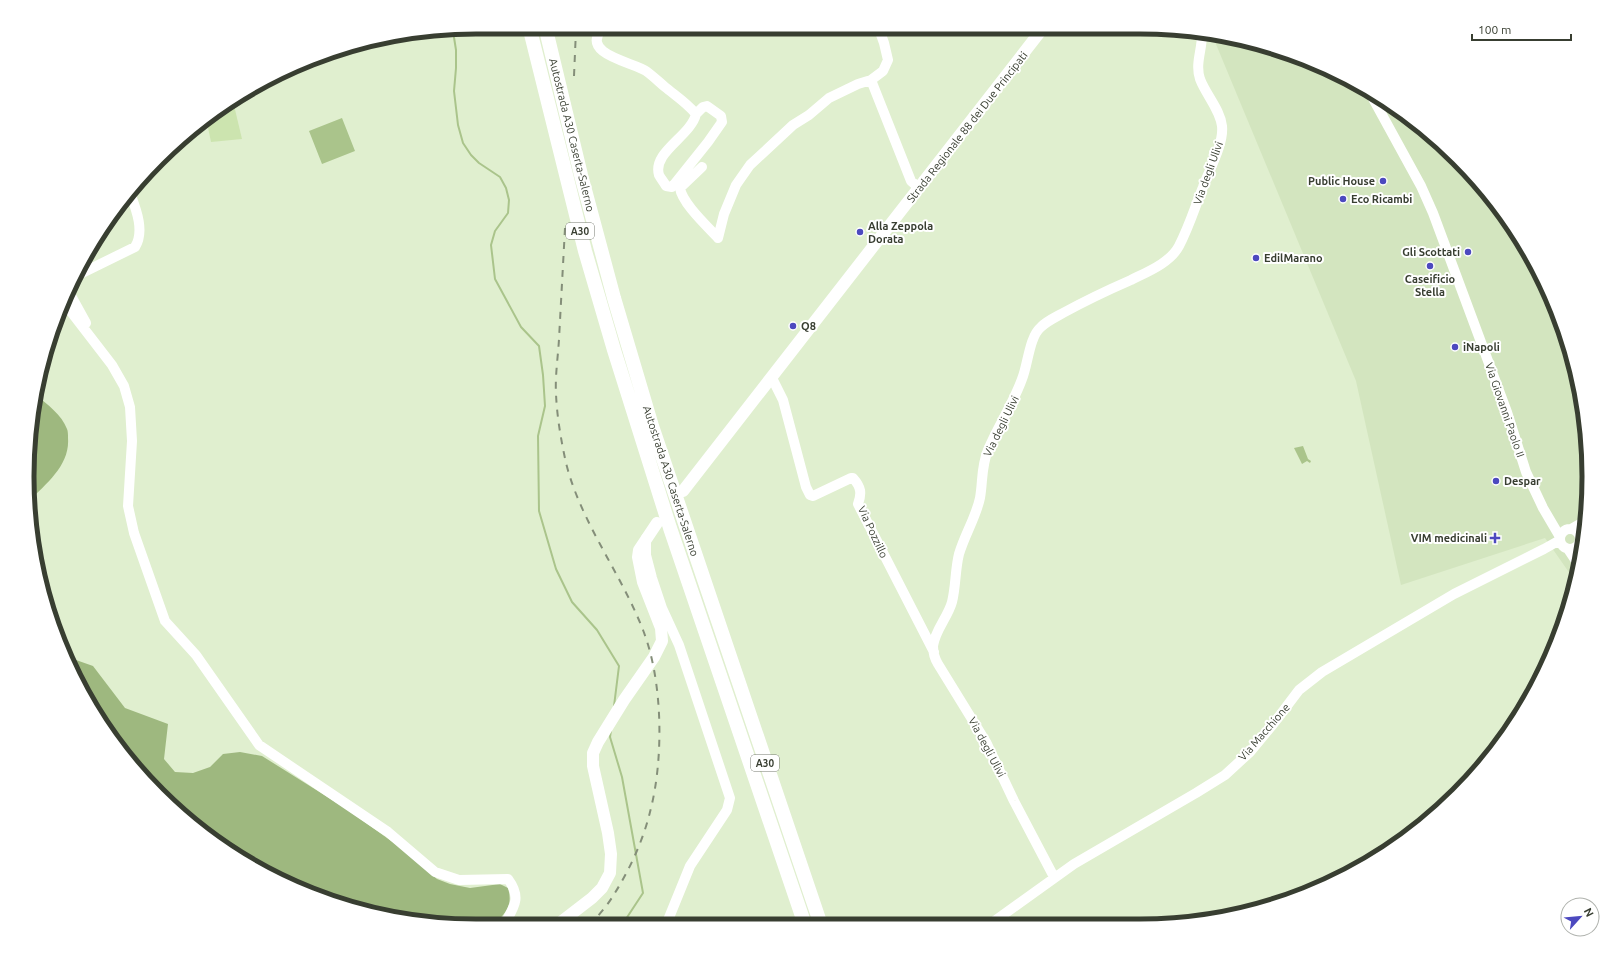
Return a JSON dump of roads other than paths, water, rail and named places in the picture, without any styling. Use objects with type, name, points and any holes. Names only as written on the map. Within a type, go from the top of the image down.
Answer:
[{"type":"highway","name":"Autostrada A30 Caserta-Salerno","points":[[531,34],[585,251],[645,428],[710,600],[819,919]]},
{"type":"highway","name":"Autostrada A30 Caserta-Salerno","points":[[547,34],[581,175],[614,298],[645,428],[695,601],[803,919]]},
{"type":"main road","name":"Strada Regionale 88 dei Due Principati","points":[[683,491],[1038,34]]},
{"type":"main road","points":[[565,919],[592,898],[602,888],[610,873],[610,847],[594,766],[594,753],[598,742],[624,700],[660,648],[663,635],[643,582],[638,557],[639,550],[657,523]]},
{"type":"street","points":[[598,34],[596,36],[596,42],[602,49],[618,61],[645,70],[689,106],[696,114]]},
{"type":"street","points":[[702,167],[680,188],[681,194],[718,238],[724,214],[736,185],[750,165],[793,125],[829,98],[858,84],[871,80],[883,71],[888,60],[881,34]]},
{"type":"street","name":"Via degli Ulivi","points":[[1054,877],[1014,801],[986,742],[938,664],[934,652],[936,635],[952,604],[959,554],[976,514],[980,495],[981,471],[987,450],[1016,396],[1024,377],[1036,332],[1056,317],[1147,272],[1169,258],[1175,252],[1186,230],[1222,133],[1219,117],[1200,80],[1198,72],[1201,39]]},
{"type":"street","points":[[871,80],[911,181],[919,188]]},
{"type":"street","name":"Via Giovanni Paolo II","points":[[1375,102],[1418,180],[1433,213],[1507,412],[1526,472],[1543,508]]},
{"type":"street","points":[[707,106],[721,116],[722,122],[672,187],[666,186],[659,175],[658,165],[663,155],[677,142],[696,114],[703,107],[707,106]]},
{"type":"street","points":[[85,272],[135,247],[139,241],[140,229],[137,212],[132,199]]},
{"type":"street","points":[[72,298],[86,323],[87,332]]},
{"type":"street","points":[[68,308],[112,365],[124,386],[130,407],[132,441],[128,506],[134,533],[165,621],[196,655],[260,745],[388,832],[435,872],[459,880],[508,879],[516,894],[516,905],[508,919]]},
{"type":"street","name":"Via Pozzillo","points":[[772,378],[783,400],[806,487],[810,495],[813,496],[824,492],[851,478],[857,482],[861,490],[858,504],[934,652]]},
{"type":"street","points":[[1543,508],[1557,522],[1577,532],[1578,534]]},
{"type":"street","points":[[1543,508],[1563,543],[1574,558]]},
{"type":"street","points":[[1563,543],[1563,532],[1579,524]]},
{"type":"street","points":[[646,538],[646,555],[652,578],[662,608],[679,645],[730,798],[727,810],[690,866],[668,919]]},
{"type":"street","points":[[1563,543],[1576,546]]},
{"type":"street","name":"Via Macchione","points":[[997,919],[1074,864],[1224,775],[1250,752],[1299,690],[1322,672],[1454,594],[1544,549],[1563,543]]},
{"type":"waterway","points":[[454,35],[456,50],[454,91],[458,125],[463,143],[471,155],[479,163],[500,177],[506,188],[509,200],[508,213],[495,231],[491,245],[495,279],[521,327],[539,346],[545,406],[538,436],[539,511],[556,569],[572,602],[597,630],[619,666],[614,706]]},
{"type":"waterway","points":[[611,730],[610,737],[622,777],[643,893],[626,919]]},
{"type":"railway","points":[[574,76],[576,34]]},
{"type":"railway","points":[[565,228],[556,373],[557,411],[562,446],[566,463],[581,506],[624,588],[643,630],[650,650],[658,696],[658,768],[655,791],[644,834],[635,856],[619,886],[595,919]]},
{"type":"place","name":"Public House","points":[[1383,181]]},
{"type":"place","name":"Eco Ricambi","points":[[1343,199]]},
{"type":"place","name":"Alla Zeppola Dorata","points":[[860,232]]},
{"type":"place","name":"Gli Scottati","points":[[1468,252]]},
{"type":"place","name":"EdilMarano","points":[[1256,258]]},
{"type":"place","name":"Caseificio Stella","points":[[1430,266]]},
{"type":"place","name":"Q8","points":[[793,326]]},
{"type":"place","name":"iNapoli","points":[[1455,347]]},
{"type":"place","name":"Despar","points":[[1496,481]]},
{"type":"place","name":"VIM medicinali","points":[[1495,538]]}]
